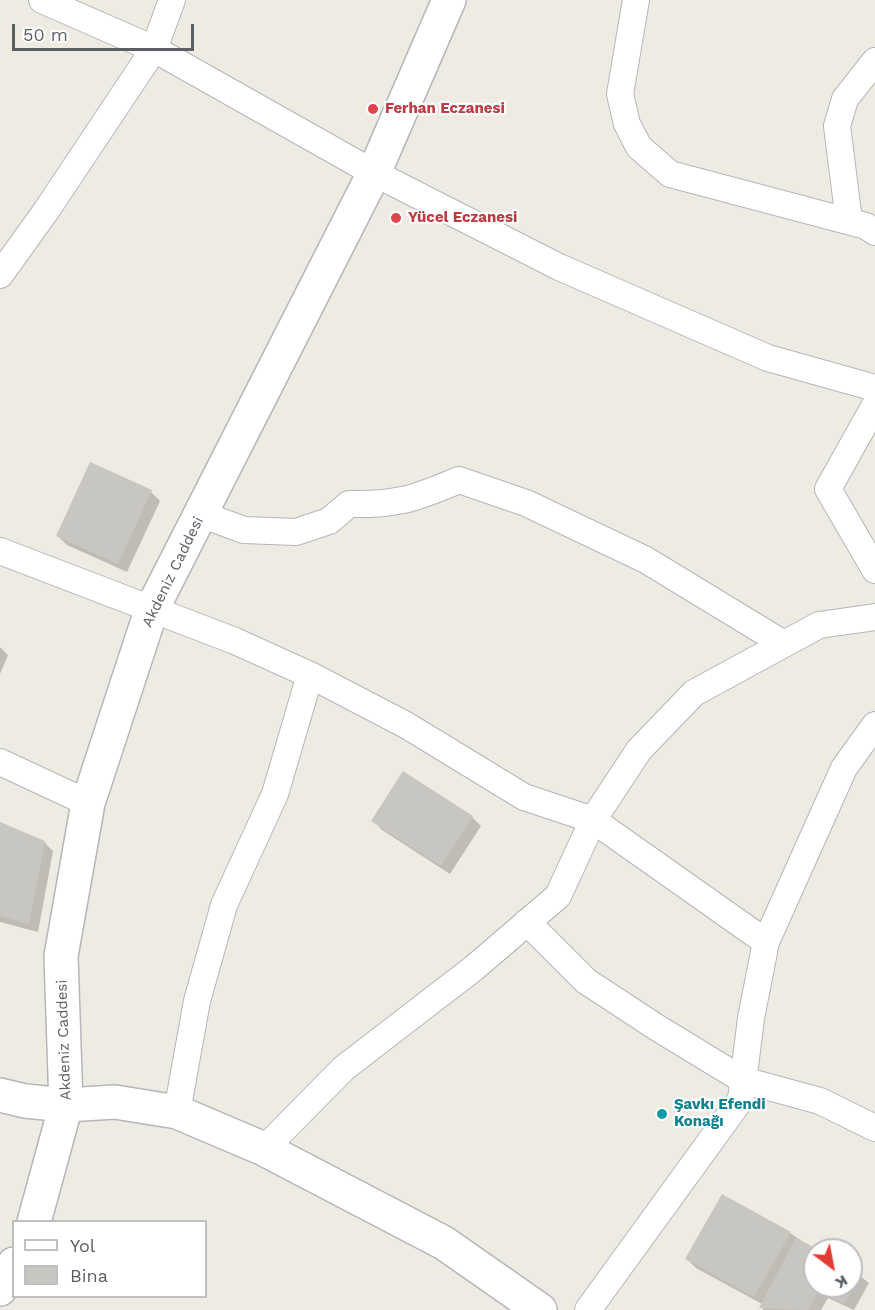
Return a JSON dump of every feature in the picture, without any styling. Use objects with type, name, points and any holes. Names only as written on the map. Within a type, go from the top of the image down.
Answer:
[{"type":"street","points":[[42,0],[154,49],[374,173],[559,267],[758,353],[875,387]]},
{"type":"street","points":[[0,275],[46,212],[154,49],[172,0]]},
{"type":"street","name":"Akdeniz Caddesi","points":[[34,1220],[66,1106],[61,956],[88,803],[151,611],[374,173],[449,0]]},
{"type":"street","points":[[636,0],[620,93],[627,124],[639,147],[670,174],[849,221],[866,226],[875,232]]},
{"type":"street","points":[[849,221],[837,126],[846,99],[875,61]]},
{"type":"street","points":[[875,405],[828,489],[875,570]]},
{"type":"street","points":[[200,514],[244,530],[296,532],[329,521],[349,504],[388,505],[415,498],[459,480],[526,503],[646,560],[783,644]]},
{"type":"street","points":[[0,551],[151,611],[235,641],[310,675],[406,724],[524,796],[593,820],[766,942]]},
{"type":"street","points":[[264,1149],[344,1068],[474,968],[558,896],[593,820],[639,750],[694,693],[819,625],[875,616]]},
{"type":"street","points":[[177,1112],[197,1001],[224,905],[275,794],[310,675]]},
{"type":"street","points":[[588,1310],[741,1099],[751,1018],[766,942],[844,768],[875,725]]},
{"type":"street","points":[[0,762],[88,803]]},
{"type":"street","points":[[527,922],[586,981],[743,1080],[820,1101],[875,1128]]},
{"type":"street","points":[[0,1095],[66,1106],[115,1102],[177,1112],[264,1149],[444,1243],[540,1310]]},
{"type":"street","points":[[0,1288],[12,1267]]},
{"type":"building","points":[[90,462],[152,490],[118,564],[56,536]]},
{"type":"building","points":[[403,771],[473,816],[441,866],[371,821]]},
{"type":"building","points":[[0,822],[45,841],[29,924],[0,916]]},
{"type":"building","points":[[722,1194],[791,1232],[754,1297],[685,1259]]},
{"type":"building","points":[[796,1238],[803,1242],[803,1298],[815,1298],[808,1310],[759,1308]]},
{"type":"building","points":[[833,1298],[847,1298],[844,1304]]},
{"type":"place","name":"Ferhan Eczanesi","points":[[373,109]]},
{"type":"place","name":"Yücel Eczanesi","points":[[396,218]]},
{"type":"place","name":"Şavkı Efendi Konağı","points":[[662,1114]]}]
